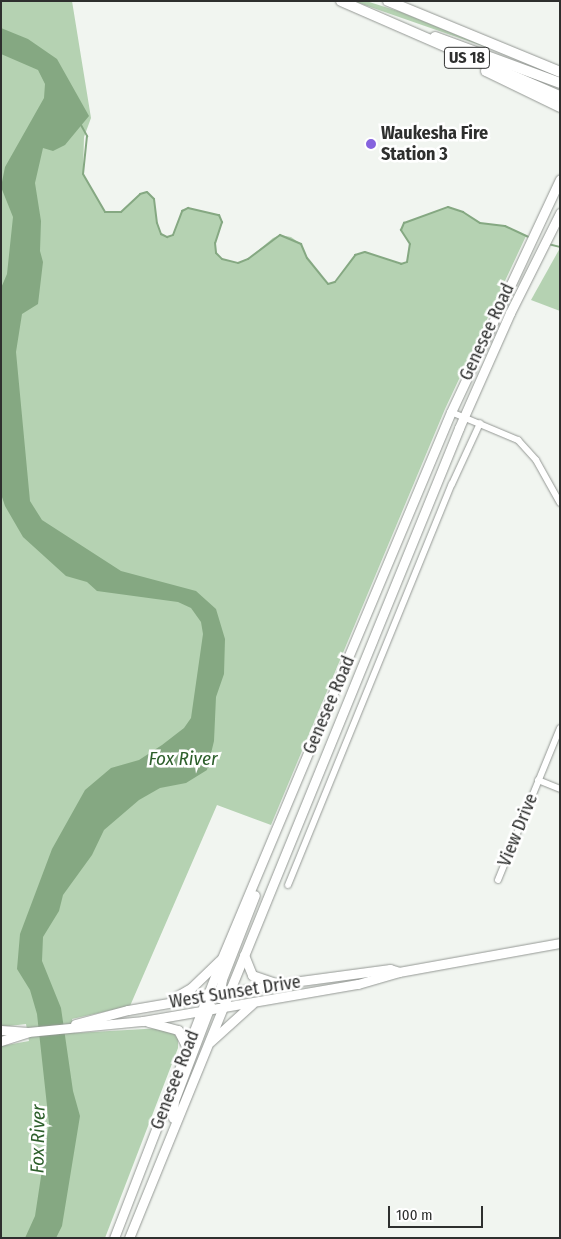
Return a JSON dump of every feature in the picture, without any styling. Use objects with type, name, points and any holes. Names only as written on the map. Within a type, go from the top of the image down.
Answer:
[{"type":"main road","name":"US 18","points":[[341,1],[467,58],[560,96]]},
{"type":"main road","name":"US 18","points":[[388,1],[560,72]]},
{"type":"main road","points":[[375,17],[560,83]]},
{"type":"main road","points":[[467,58],[498,78],[560,107]]},
{"type":"main road","points":[[526,58],[560,66]]},
{"type":"main road","name":"Genesee Road","points":[[114,1238],[187,1048],[206,1010],[207,996],[222,958],[451,412],[524,252],[560,179]]},
{"type":"main road","name":"Genesee Road","points":[[129,1238],[173,1124],[207,1046],[464,417],[510,313],[560,213]]},
{"type":"main road","points":[[222,1008],[219,994],[254,898],[255,883]]},
{"type":"main road","name":"West Sunset Drive","points":[[72,1025],[88,1027],[143,1021],[222,1008],[358,984],[399,972],[560,943]]},
{"type":"main road","points":[[244,955],[252,975],[278,984]]},
{"type":"main road","points":[[164,1004],[191,988],[222,958]]},
{"type":"main road","name":"West Sunset Drive","points":[[1,1041],[28,1032],[72,1025],[87,1019],[207,996],[278,984],[390,969],[399,972]]},
{"type":"main road","points":[[207,1046],[255,1002]]},
{"type":"main road","points":[[173,1124],[174,1101],[206,1010]]},
{"type":"main road","points":[[143,1021],[178,1030],[187,1048]]},
{"type":"main road","name":"West Sunset Drive","points":[[1,1030],[28,1032]]},
{"type":"street","points":[[451,412],[518,440],[536,460],[560,503]]},
{"type":"street","name":"Genesee Road","points":[[288,885],[452,484],[480,424]]},
{"type":"street","name":"View Drive","points":[[498,880],[560,728]]},
{"type":"street","points":[[538,780],[560,789]]},
{"type":"shaded area","points":[[1,1],[72,1],[91,118],[84,137],[83,174],[105,212],[121,212],[140,194],[147,192],[154,199],[157,223],[161,234],[167,237],[173,235],[182,211],[188,208],[219,215],[222,222],[215,243],[216,253],[222,259],[238,263],[248,259],[273,238],[280,235],[291,237],[301,244],[307,258],[328,284],[336,282],[355,255],[365,252],[400,264],[407,262],[410,244],[401,230],[404,223],[448,207],[463,212],[480,223],[505,226],[526,236],[445,409],[271,825],[217,805],[130,1006],[72,1019],[75,1033],[162,1028],[171,1030],[178,1039],[178,1048],[105,1238],[1,1238],[1,1046],[29,1041],[26,1024],[1,1027]]},
{"type":"shaded area","points":[[353,1],[366,1],[401,12],[491,49]]},
{"type":"shaded area","points":[[560,248],[560,311],[531,300]]},
{"type":"water","name":"Fox River","points":[[1,28],[28,39],[57,59],[89,116],[65,145],[53,151],[43,148],[35,183],[41,221],[40,251],[43,262],[38,304],[22,314],[16,352],[30,501],[42,520],[121,571],[196,591],[216,609],[225,639],[224,674],[216,697],[214,741],[207,770],[186,783],[160,788],[139,800],[104,830],[92,855],[63,895],[59,911],[43,937],[42,961],[61,1008],[73,1091],[80,1116],[62,1226],[56,1238],[25,1238],[35,1216],[49,1124],[37,1014],[30,990],[17,969],[20,934],[52,849],[85,790],[111,768],[139,760],[162,745],[184,728],[191,718],[203,634],[201,622],[191,608],[178,602],[97,591],[87,582],[66,576],[23,537],[5,506],[1,494],[1,288],[7,274],[13,217],[1,187],[5,167],[44,98],[45,84],[38,70],[1,54]]},
{"type":"waterway","points":[[81,125],[87,136],[83,174],[105,212],[121,212],[140,194],[147,192],[154,199],[157,223],[161,234],[167,237],[173,235],[182,211],[188,208],[219,215],[222,222],[215,243],[216,253],[222,259],[238,263],[248,259],[280,235],[301,244],[307,258],[328,284],[335,282],[355,255],[365,252],[401,264],[407,262],[410,244],[401,230],[404,223],[448,207],[463,212],[480,223],[505,226],[529,237]]},
{"type":"waterway","points":[[548,244],[560,247]]},
{"type":"place","name":"Waukesha Fire Station 3","points":[[371,144]]}]
